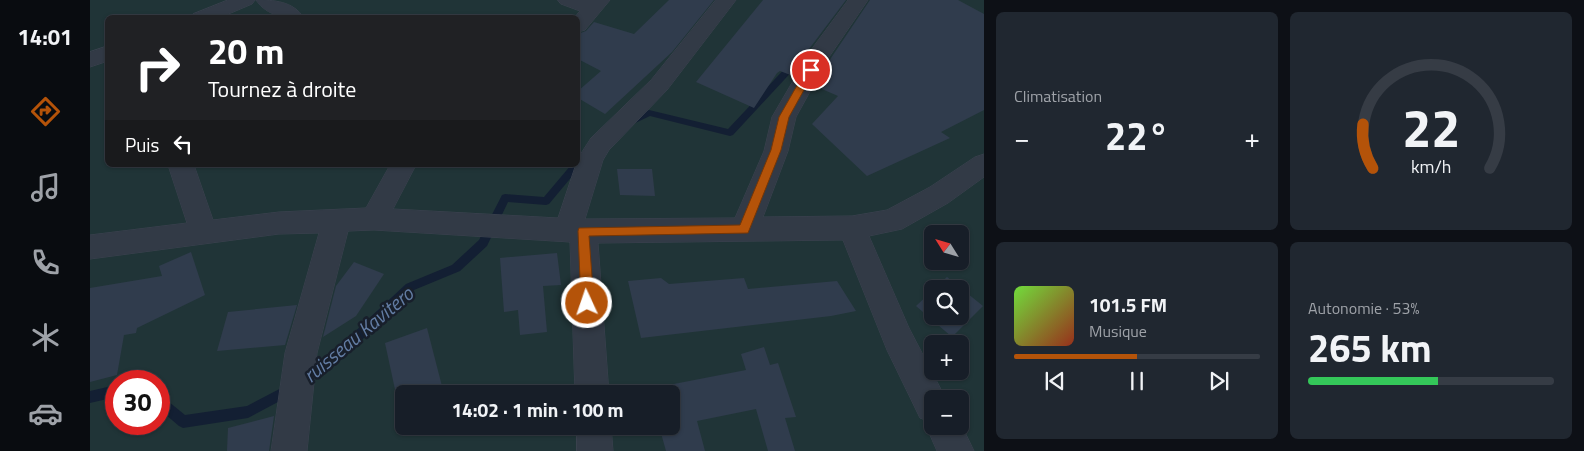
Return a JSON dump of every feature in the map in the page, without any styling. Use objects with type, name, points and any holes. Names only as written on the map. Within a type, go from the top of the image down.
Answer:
[{"type":"street","points":[[208,15],[245,0]]},
{"type":"street","points":[[266,0],[289,15]]},
{"type":"street","points":[[568,0],[597,4]]},
{"type":"street","points":[[591,385],[576,231],[591,158],[600,144],[659,85],[726,0]]},
{"type":"street","points":[[744,230],[776,150],[784,117],[818,55],[858,0]]},
{"type":"street","points":[[580,24],[597,4]]},
{"type":"street","points":[[90,60],[105,55]]},
{"type":"street","points":[[90,247],[279,223],[374,218],[576,231],[852,228],[892,221],[939,195],[984,164]]},
{"type":"street","points":[[182,167],[204,232]]},
{"type":"street","points":[[374,218],[402,167]]},
{"type":"street","points":[[289,451],[301,353],[318,286],[338,220]]},
{"type":"street","points":[[852,228],[898,338],[924,390]]},
{"type":"street","points":[[594,435],[595,451]]},
{"type":"street","points":[[948,435],[956,451]]},
{"type":"green space","points":[[90,0],[984,0],[984,451],[90,451]]},
{"type":"building","points":[[669,0],[714,0],[672,52],[605,114],[580,99],[580,89],[601,71],[580,60],[580,33],[586,31],[594,22],[634,34]]},
{"type":"building","points":[[763,0],[846,0],[809,49],[793,76],[780,71],[777,73],[754,108],[696,82]]},
{"type":"building","points":[[870,0],[958,0],[984,14],[984,110],[941,132],[950,138],[867,176],[812,124],[838,96],[815,86],[831,58]]},
{"type":"building","points":[[617,169],[652,169],[655,196],[620,195]]},
{"type":"building","points":[[191,252],[205,295],[137,328],[136,333],[124,335],[118,370],[105,370],[105,378],[90,382],[90,288],[162,276],[159,266]]},
{"type":"building","points":[[557,253],[561,285],[543,286],[547,332],[520,335],[518,310],[504,312],[500,258]]},
{"type":"building","points":[[354,262],[384,274],[356,316],[323,337],[336,286]]},
{"type":"building","points":[[661,278],[669,284],[744,278],[748,289],[837,281],[856,311],[831,316],[641,338],[628,281]]},
{"type":"building","points":[[969,295],[983,306],[969,320]]},
{"type":"building","points":[[924,298],[924,313],[916,306]]},
{"type":"building","points":[[297,305],[285,345],[217,351],[228,312]]},
{"type":"building","points":[[938,325],[964,325],[954,335],[950,335]]},
{"type":"building","points":[[427,328],[442,385],[395,385],[395,389],[385,343]]},
{"type":"building","points":[[764,347],[770,365],[778,363],[796,417],[785,418],[795,451],[768,451],[756,409],[697,421],[705,451],[666,451],[662,435],[680,435],[680,385],[669,385],[746,370],[741,354]]},
{"type":"building","points":[[274,416],[269,451],[227,451],[228,428]]},
{"type":"waterway","name":"ruisseau Kavitero","points":[[629,123],[649,113],[730,133],[794,64]]},
{"type":"waterway","name":"ruisseau Kavitero","points":[[304,378],[338,355],[410,287],[456,268],[483,243],[505,198],[546,201],[574,167]]},
{"type":"waterway","name":"ruisseau Kavitero","points":[[170,411],[183,422],[248,412],[289,390]]},
{"type":"waterway","name":"ruisseau Kavitero","points":[[90,397],[105,394]]},
{"type":"route","points":[[587,303],[583,231],[744,230],[776,150],[784,117],[811,70]]}]
